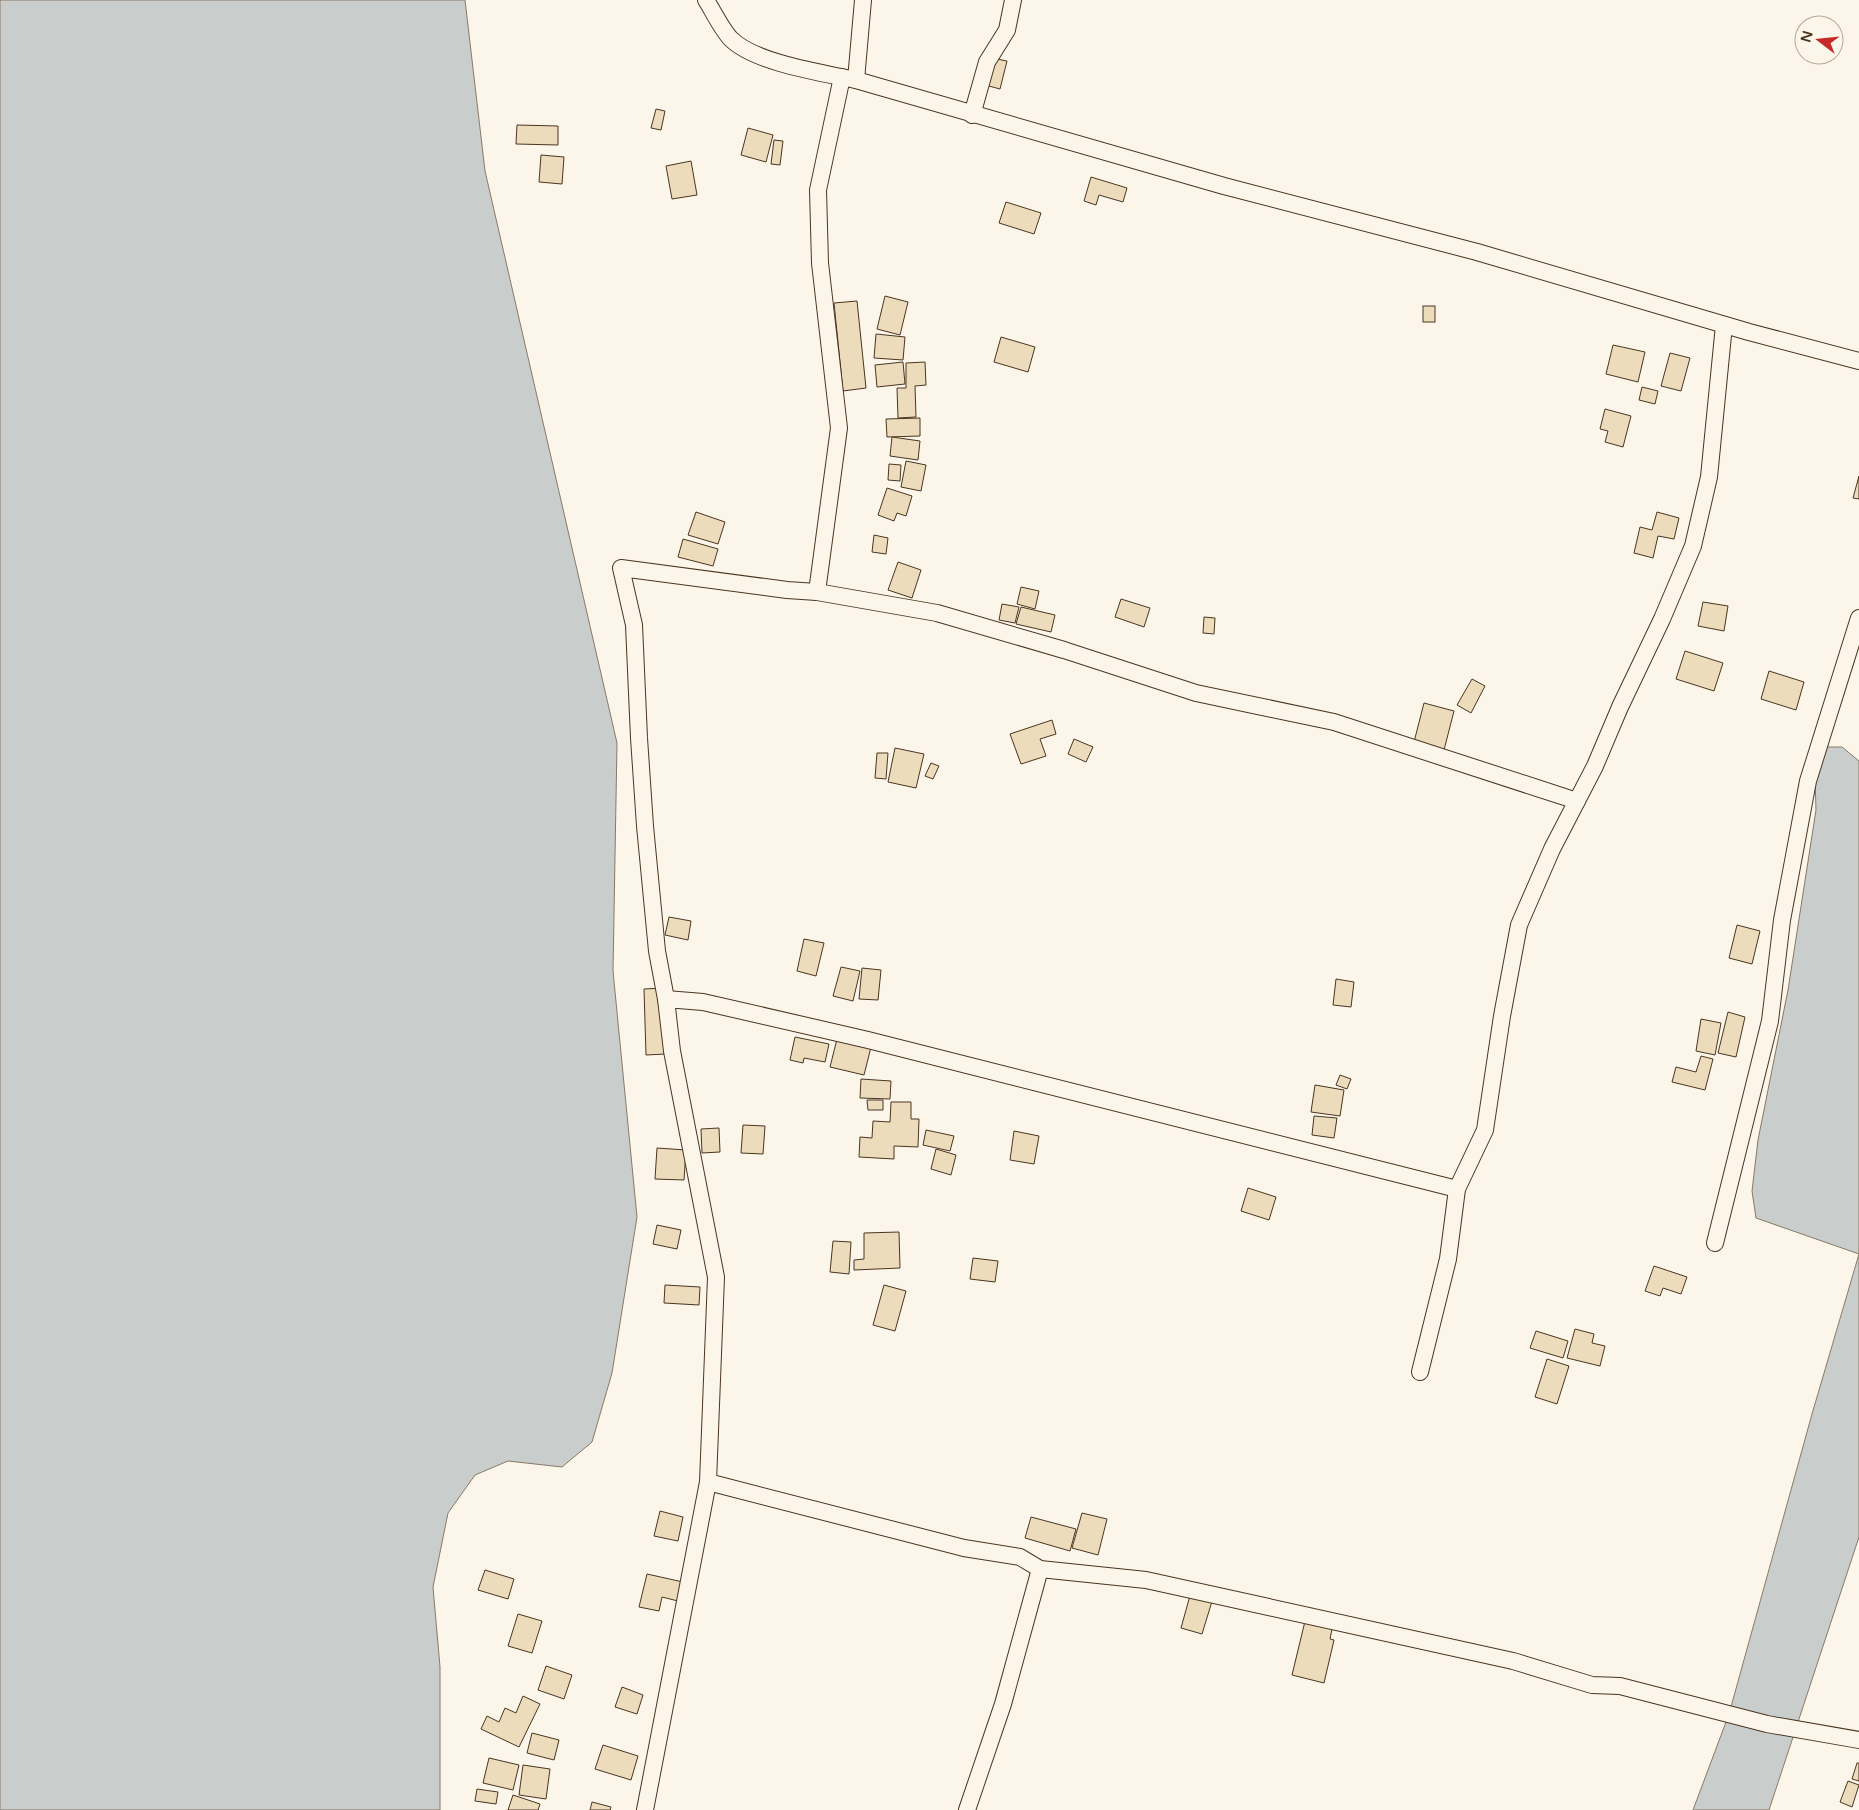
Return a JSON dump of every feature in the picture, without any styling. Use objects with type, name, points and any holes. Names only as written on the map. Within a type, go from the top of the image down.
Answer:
[{"type":"street","points":[[706,0],[731,39],[750,52],[811,72],[849,78],[972,115],[1224,186],[1477,252],[1724,325],[1859,360]]},
{"type":"street","points":[[817,592],[839,428],[820,263],[818,190],[849,78],[863,0]]},
{"type":"street","points":[[972,115],[987,62],[1007,30],[1013,0]]},
{"type":"street","points":[[1420,1372],[1448,1259],[1457,1189],[1485,1130],[1502,1016],[1519,925],[1552,849],[1595,766],[1693,546],[1709,477],[1724,325]]},
{"type":"street","points":[[645,1810],[708,1482],[716,1277],[672,1051],[666,998],[657,951],[645,826],[634,625],[621,568],[787,590],[817,592],[937,613],[1064,650],[1196,693],[1334,722],[1577,800]]},
{"type":"street","points":[[1715,1243],[1770,1021],[1782,920],[1808,781],[1859,618]]},
{"type":"street","points":[[666,998],[703,1002],[868,1040],[1457,1189]]},
{"type":"street","points":[[708,1482],[964,1548],[1020,1557],[1040,1569],[1146,1580],[1513,1661],[1592,1685],[1620,1686],[1767,1724],[1859,1740]]},
{"type":"street","points":[[967,1810],[1003,1704],[1040,1569]]},
{"type":"shaded area","points":[[0,0],[465,0],[485,171],[617,743],[613,971],[637,1217],[612,1373],[592,1442],[562,1467],[508,1461],[475,1475],[448,1513],[433,1587],[440,1667],[440,1810],[0,1810]]},
{"type":"shaded area","points":[[1814,747],[1842,747],[1859,761],[1859,1254],[1756,1218],[1752,1191],[1758,1140],[1788,990],[1816,810]]},
{"type":"shaded area","points":[[1859,1254],[1859,1537],[1769,1810],[1693,1810],[1729,1714],[1812,1414]]},
{"type":"building","points":[[992,58],[1007,61],[1000,89],[985,85]]},
{"type":"building","points":[[656,109],[665,111],[661,130],[651,128]]},
{"type":"building","points":[[517,125],[558,126],[558,145],[516,144]]},
{"type":"building","points":[[748,128],[773,135],[766,162],[741,155]]},
{"type":"building","points":[[774,140],[783,141],[780,165],[771,164]]},
{"type":"building","points":[[541,155],[564,157],[562,184],[539,182]]},
{"type":"building","points":[[691,161],[697,195],[672,199],[666,166]]},
{"type":"building","points":[[1091,177],[1127,188],[1123,202],[1099,195],[1096,205],[1084,201]]},
{"type":"building","points":[[1006,202],[1041,213],[1034,234],[999,223]]},
{"type":"building","points":[[885,296],[908,302],[900,335],[877,329]]},
{"type":"building","points":[[857,301],[866,388],[843,391],[834,303]]},
{"type":"building","points":[[1423,306],[1435,306],[1435,322],[1423,322]]},
{"type":"building","points":[[876,334],[905,337],[903,360],[874,358]]},
{"type":"building","points":[[1001,337],[1035,347],[1028,372],[994,362]]},
{"type":"building","points":[[1613,345],[1645,352],[1638,382],[1606,374]]},
{"type":"building","points":[[1670,353],[1690,358],[1681,391],[1661,386]]},
{"type":"building","points":[[903,362],[905,384],[877,387],[875,365]]},
{"type":"building","points":[[925,362],[926,385],[915,386],[916,417],[898,418],[897,388],[906,388],[906,363]]},
{"type":"building","points":[[1642,387],[1658,391],[1655,404],[1639,400]]},
{"type":"building","points":[[1605,409],[1631,416],[1623,447],[1605,442],[1608,431],[1600,429]]},
{"type":"building","points":[[920,418],[920,436],[887,437],[886,419]]},
{"type":"building","points":[[892,437],[920,441],[918,460],[890,456]]},
{"type":"building","points":[[906,461],[926,465],[921,491],[901,487]]},
{"type":"building","points":[[889,464],[901,465],[900,481],[888,480]]},
{"type":"building","points":[[1859,476],[1859,499],[1853,498]]},
{"type":"building","points":[[887,488],[912,496],[906,516],[897,513],[894,521],[878,515]]},
{"type":"building","points":[[696,512],[725,522],[718,544],[688,535]]},
{"type":"building","points":[[1657,512],[1679,518],[1674,539],[1658,536],[1653,558],[1634,553],[1640,527],[1652,530]]},
{"type":"building","points":[[874,535],[888,538],[886,554],[872,552]]},
{"type":"building","points":[[683,539],[718,549],[713,566],[678,557]]},
{"type":"building","points":[[898,562],[921,570],[912,598],[888,590]]},
{"type":"building","points":[[1021,587],[1039,591],[1035,609],[1017,604]]},
{"type":"building","points":[[1121,599],[1150,608],[1144,627],[1115,617]]},
{"type":"building","points":[[1703,602],[1728,606],[1724,631],[1698,626]]},
{"type":"building","points":[[1002,604],[1019,607],[1015,623],[999,620]]},
{"type":"building","points":[[1021,607],[1055,615],[1051,632],[1016,624]]},
{"type":"building","points":[[1204,617],[1215,618],[1214,634],[1203,633]]},
{"type":"building","points":[[1685,651],[1723,663],[1714,691],[1676,679]]},
{"type":"building","points":[[1769,671],[1804,682],[1796,710],[1761,699]]},
{"type":"building","points":[[1472,679],[1485,686],[1471,713],[1457,705]]},
{"type":"building","points":[[1424,703],[1454,711],[1444,750],[1414,742]]},
{"type":"building","points":[[1052,720],[1056,734],[1040,739],[1046,756],[1021,764],[1010,734]]},
{"type":"building","points":[[1074,739],[1093,747],[1086,762],[1068,754]]},
{"type":"building","points":[[895,748],[924,754],[916,788],[888,782]]},
{"type":"building","points":[[877,753],[888,753],[886,779],[875,778]]},
{"type":"building","points":[[931,763],[939,766],[933,779],[925,776]]},
{"type":"building","points":[[669,917],[691,921],[688,940],[665,935]]},
{"type":"building","points":[[1737,925],[1760,931],[1752,964],[1729,958]]},
{"type":"building","points":[[804,939],[824,943],[816,976],[797,971]]},
{"type":"building","points":[[841,967],[860,971],[853,1001],[833,996]]},
{"type":"building","points":[[862,968],[881,970],[878,1000],[859,999]]},
{"type":"building","points":[[1336,979],[1354,982],[1351,1007],[1333,1005]]},
{"type":"building","points":[[664,988],[666,1054],[646,1055],[644,989]]},
{"type":"building","points":[[1728,1012],[1745,1017],[1736,1057],[1718,1053]]},
{"type":"building","points":[[1701,1019],[1721,1023],[1715,1055],[1696,1051]]},
{"type":"building","points":[[795,1037],[829,1044],[825,1062],[804,1058],[803,1063],[790,1060]]},
{"type":"building","points":[[837,1039],[871,1047],[864,1075],[830,1067]]},
{"type":"building","points":[[1701,1056],[1713,1059],[1705,1090],[1672,1082],[1676,1067],[1696,1072]]},
{"type":"building","points":[[1340,1075],[1351,1079],[1347,1089],[1336,1085]]},
{"type":"building","points":[[861,1079],[891,1081],[890,1099],[860,1098]]},
{"type":"building","points":[[1315,1085],[1344,1090],[1340,1116],[1311,1112]]},
{"type":"building","points":[[867,1100],[883,1100],[883,1110],[868,1110]]},
{"type":"building","points":[[891,1102],[911,1102],[911,1119],[919,1119],[918,1147],[894,1146],[894,1159],[859,1157],[860,1137],[872,1138],[873,1121],[890,1122]]},
{"type":"building","points":[[1314,1116],[1337,1118],[1334,1138],[1312,1135]]},
{"type":"building","points":[[743,1125],[765,1126],[763,1154],[741,1153]]},
{"type":"building","points":[[719,1128],[720,1152],[702,1153],[701,1129]]},
{"type":"building","points":[[926,1130],[954,1136],[950,1151],[923,1145]]},
{"type":"building","points":[[1014,1131],[1039,1136],[1034,1164],[1010,1160]]},
{"type":"building","points":[[657,1148],[686,1150],[684,1180],[655,1179]]},
{"type":"building","points":[[936,1149],[956,1155],[951,1175],[931,1169]]},
{"type":"building","points":[[1248,1188],[1276,1197],[1269,1220],[1241,1211]]},
{"type":"building","points":[[657,1225],[681,1230],[677,1249],[653,1244]]},
{"type":"building","points":[[899,1232],[900,1268],[854,1270],[854,1260],[864,1259],[864,1233]]},
{"type":"building","points":[[833,1241],[851,1242],[849,1274],[830,1272]]},
{"type":"building","points":[[973,1258],[998,1261],[995,1282],[970,1279]]},
{"type":"building","points":[[1654,1266],[1687,1277],[1681,1294],[1663,1288],[1660,1296],[1645,1291]]},
{"type":"building","points":[[665,1285],[700,1287],[699,1305],[664,1303]]},
{"type":"building","points":[[884,1285],[906,1291],[895,1331],[873,1325]]},
{"type":"building","points":[[1575,1329],[1594,1334],[1592,1343],[1605,1346],[1600,1366],[1567,1358]]},
{"type":"building","points":[[1536,1331],[1568,1341],[1563,1358],[1530,1348]]},
{"type":"building","points":[[1547,1359],[1569,1366],[1557,1404],[1535,1397]]},
{"type":"building","points":[[660,1511],[683,1517],[678,1541],[654,1536]]},
{"type":"building","points":[[1082,1513],[1107,1519],[1098,1555],[1072,1548]]},
{"type":"building","points":[[1031,1517],[1076,1529],[1070,1551],[1025,1538]]},
{"type":"building","points":[[485,1570],[514,1579],[508,1599],[478,1590]]},
{"type":"building","points":[[647,1574],[683,1582],[678,1601],[662,1597],[659,1611],[639,1607]]},
{"type":"building","points":[[1191,1592],[1213,1598],[1202,1634],[1181,1628]]},
{"type":"building","points":[[518,1614],[542,1621],[532,1653],[508,1646]]},
{"type":"building","points":[[1306,1617],[1333,1624],[1330,1639],[1334,1640],[1324,1683],[1292,1675]]},
{"type":"building","points":[[546,1666],[572,1675],[564,1699],[538,1690]]},
{"type":"building","points":[[622,1687],[643,1695],[637,1714],[615,1707]]},
{"type":"building","points":[[523,1696],[540,1704],[519,1747],[481,1729],[487,1716],[499,1722],[505,1708],[516,1713]]},
{"type":"building","points":[[532,1733],[559,1740],[554,1760],[527,1753]]},
{"type":"building","points":[[603,1745],[638,1756],[631,1780],[595,1769]]},
{"type":"building","points":[[489,1758],[519,1765],[513,1790],[483,1783]]},
{"type":"building","points":[[1857,1763],[1859,1763],[1859,1781],[1852,1779]]},
{"type":"building","points":[[523,1765],[550,1769],[546,1799],[519,1795]]},
{"type":"building","points":[[1848,1781],[1859,1785],[1852,1807],[1840,1802]]},
{"type":"building","points":[[477,1789],[498,1792],[496,1804],[475,1801]]},
{"type":"building","points":[[513,1795],[540,1804],[538,1810],[508,1810]]},
{"type":"building","points":[[592,1802],[611,1807],[610,1810],[590,1810]]}]
